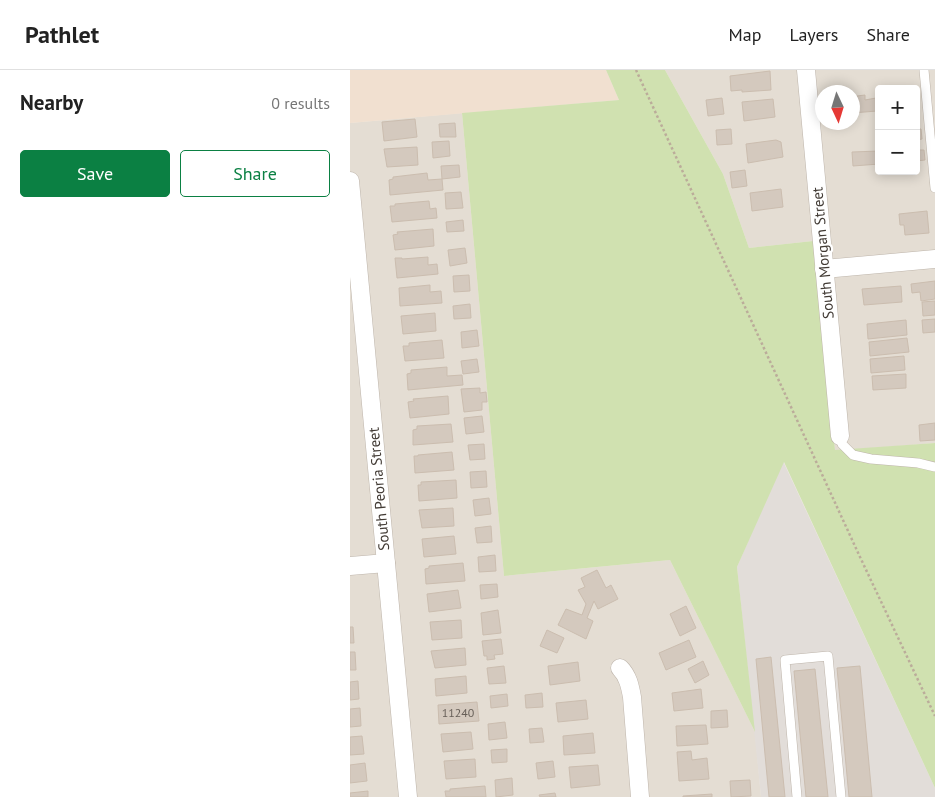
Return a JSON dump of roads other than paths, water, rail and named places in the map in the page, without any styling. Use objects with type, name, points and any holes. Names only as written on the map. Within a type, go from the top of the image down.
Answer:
[{"type":"street","name":"South Morgan Street","points":[[806,70],[840,436]]},
{"type":"street","name":"South Peoria Street","points":[[350,181],[408,797]]},
{"type":"street","points":[[824,269],[935,259]]},
{"type":"street","points":[[350,566],[386,563]]},
{"type":"street","points":[[620,668],[625,674],[632,697],[640,797]]},
{"type":"lane","points":[[924,70],[935,188]]},
{"type":"lane","points":[[840,436],[842,444],[853,454],[870,460],[918,463],[935,467]]},
{"type":"lane","points":[[797,797],[785,660],[828,656],[841,797]]}]
